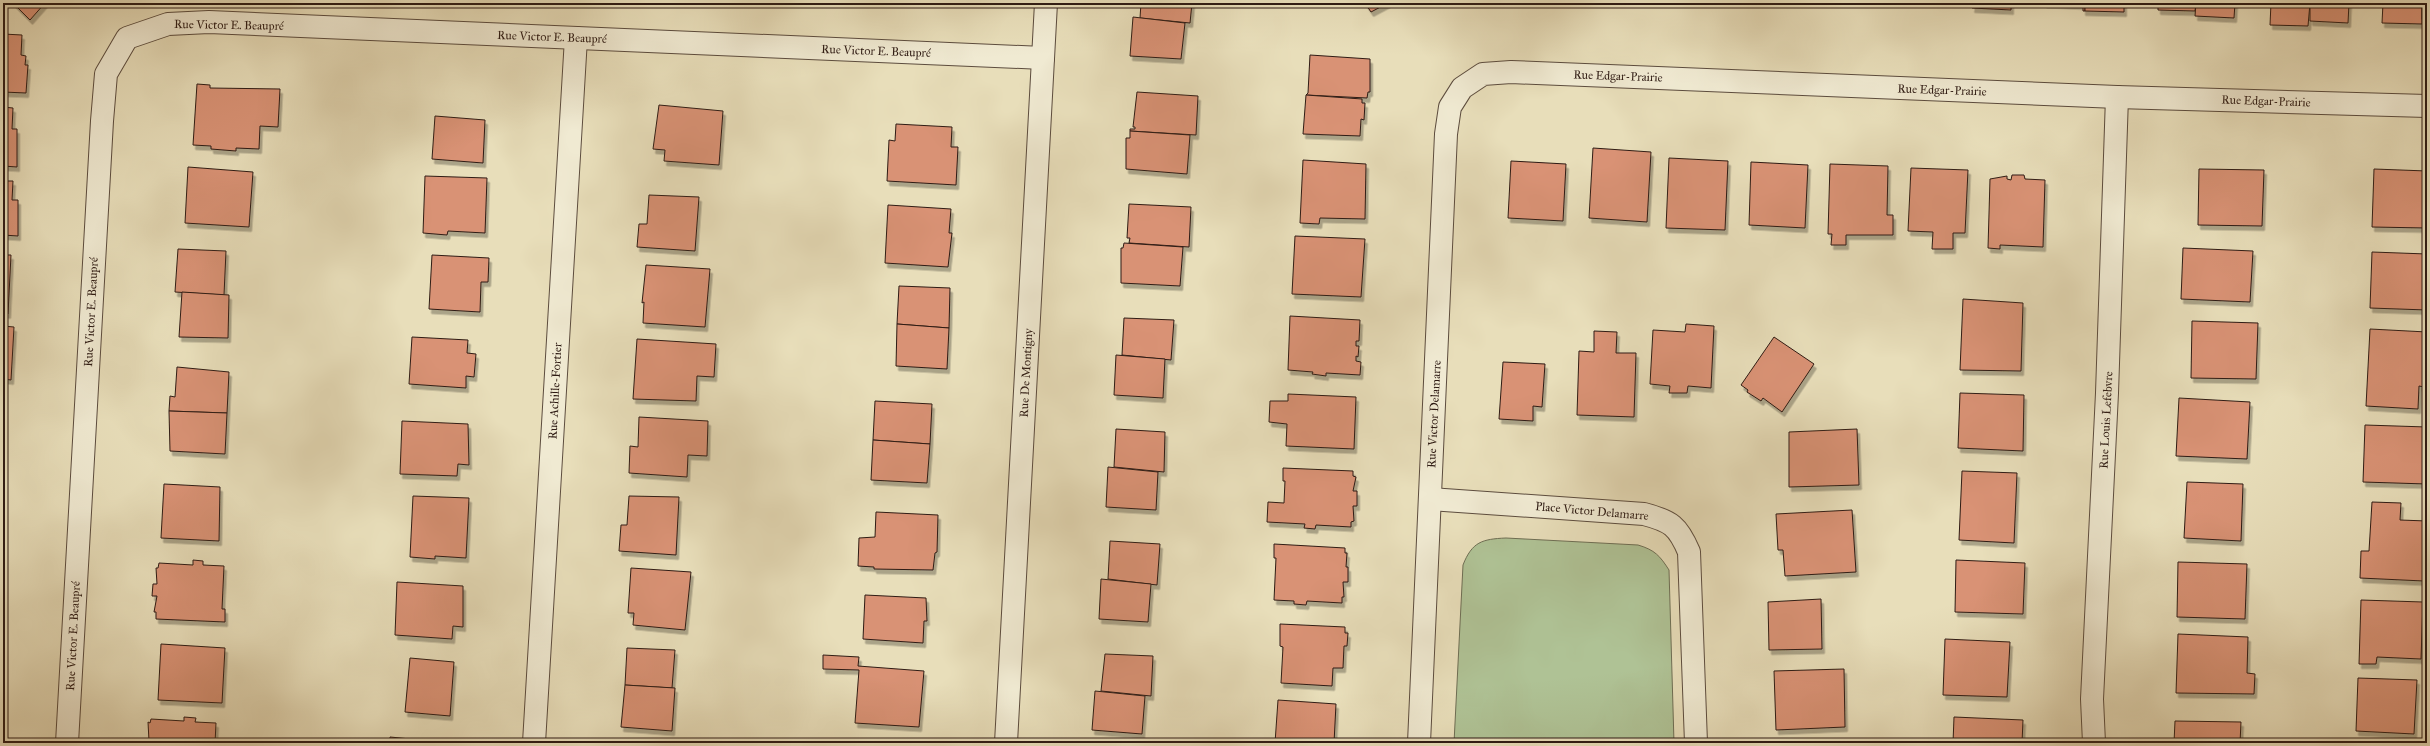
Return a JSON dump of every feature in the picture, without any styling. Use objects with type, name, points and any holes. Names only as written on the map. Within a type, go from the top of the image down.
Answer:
[{"type":"street","name":"Rue De Montigny","points":[[1006,743],[1046,3]]},
{"type":"street","name":"Rue Victor E. Beaupré","points":[[67,743],[102,121],[106,74],[127,38],[168,24],[209,22],[1043,58]]},
{"type":"street","name":"Rue Achille-Fortier","points":[[534,743],[576,38]]},
{"type":"street","name":"Rue Edgar-Prairie","points":[[1462,88],[1483,74],[1511,72],[2117,97],[2427,106]]},
{"type":"street","name":"Rue Victor Delamarre","points":[[1419,743],[1446,134],[1450,107],[1462,88]]},
{"type":"street","name":"Rue Louis Lefebvre","points":[[2094,743],[2092,699],[2107,401],[2117,97]]},
{"type":"street","name":"Place Victor Delamarre","points":[[1430,500],[1644,514],[1666,519],[1681,532],[1689,552],[1696,743]]},
{"type":"green space","points":[[1506,538],[1638,545],[1653,551],[1663,561],[1669,570],[1674,743],[1454,743],[1463,565],[1470,551],[1479,543],[1490,539]]},
{"type":"building","points":[[13,3],[45,3],[30,20]]},
{"type":"building","points":[[1141,3],[1192,3],[1190,23],[1140,18]]},
{"type":"building","points":[[1365,3],[1388,3],[1371,12]]},
{"type":"building","points":[[1973,3],[2011,3],[2011,10],[1972,8]]},
{"type":"building","points":[[2044,3],[2085,3],[2085,11],[2083,11],[2083,5]]},
{"type":"building","points":[[2085,3],[2124,3],[2124,12],[2085,11]]},
{"type":"building","points":[[2158,3],[2196,3],[2195,11],[2158,10]]},
{"type":"building","points":[[2196,3],[2235,3],[2234,18],[2195,16]]},
{"type":"building","points":[[2271,3],[2310,3],[2308,26],[2270,25]]},
{"type":"building","points":[[2310,3],[2349,3],[2348,23],[2310,21]]},
{"type":"building","points":[[2383,3],[2422,3],[2422,24],[2382,23]]},
{"type":"building","points":[[2422,3],[2427,3],[2427,19],[2422,19]]},
{"type":"building","points":[[1133,17],[1185,23],[1181,59],[1130,56]]},
{"type":"building","points":[[3,34],[22,35],[21,55],[26,56],[25,65],[28,65],[26,93],[3,92]]},
{"type":"building","points":[[1310,55],[1370,59],[1370,92],[1368,92],[1367,98],[1306,95],[1308,93]]},
{"type":"building","points":[[197,84],[210,85],[210,88],[280,89],[278,127],[260,126],[259,149],[236,148],[236,151],[211,149],[211,146],[193,145]]},
{"type":"building","points":[[1137,92],[1198,96],[1196,135],[1130,131],[1130,129],[1135,129],[1135,127],[1133,127]]},
{"type":"building","points":[[1306,95],[1362,99],[1362,103],[1365,103],[1364,120],[1361,119],[1360,136],[1303,134]]},
{"type":"building","points":[[659,105],[723,111],[719,165],[664,161],[665,150],[653,149]]},
{"type":"building","points":[[3,107],[13,108],[12,129],[17,129],[17,167],[3,166]]},
{"type":"building","points":[[435,116],[485,120],[483,163],[432,159]]},
{"type":"building","points":[[896,124],[952,127],[951,147],[958,147],[956,185],[887,181],[889,140],[895,141]]},
{"type":"building","points":[[1130,131],[1190,135],[1187,174],[1126,169],[1126,138],[1130,138]]},
{"type":"building","points":[[1593,148],[1651,152],[1647,222],[1589,218]]},
{"type":"building","points":[[1669,158],[1728,161],[1725,230],[1666,228]]},
{"type":"building","points":[[1303,160],[1366,164],[1365,219],[1320,218],[1319,224],[1300,223]]},
{"type":"building","points":[[1511,161],[1566,164],[1563,221],[1508,218]]},
{"type":"building","points":[[1751,162],[1808,165],[1805,228],[1749,225]]},
{"type":"building","points":[[1830,164],[1888,166],[1887,215],[1893,215],[1893,235],[1846,235],[1846,245],[1831,245],[1832,234],[1828,234]]},
{"type":"building","points":[[188,167],[253,172],[249,227],[185,223]]},
{"type":"building","points":[[1911,168],[1968,170],[1965,233],[1953,233],[1953,249],[1932,249],[1933,232],[1908,231]]},
{"type":"building","points":[[2199,169],[2264,170],[2262,226],[2198,225]]},
{"type":"building","points":[[2374,169],[2427,171],[2427,228],[2372,227]]},
{"type":"building","points":[[2012,175],[2024,175],[2025,179],[2045,180],[2043,247],[2000,245],[2000,249],[1988,248],[1990,179],[2007,176],[2007,179],[2011,180]]},
{"type":"building","points":[[425,176],[487,178],[485,233],[448,231],[447,235],[423,233]]},
{"type":"building","points":[[3,181],[13,181],[12,200],[18,200],[18,236],[3,235]]},
{"type":"building","points":[[649,195],[699,197],[695,251],[637,247],[639,224],[647,224]]},
{"type":"building","points":[[1129,204],[1191,207],[1189,247],[1129,243],[1130,238],[1127,238]]},
{"type":"building","points":[[888,205],[951,209],[949,233],[952,233],[948,267],[885,263]]},
{"type":"building","points":[[1295,236],[1365,239],[1361,297],[1292,294]]},
{"type":"building","points":[[1124,243],[1183,247],[1180,286],[1121,283],[1121,248],[1123,248]]},
{"type":"building","points":[[2183,248],[2253,251],[2250,302],[2181,299]]},
{"type":"building","points":[[178,249],[226,251],[224,295],[175,292]]},
{"type":"building","points":[[2372,252],[2427,254],[2427,310],[2370,308]]},
{"type":"building","points":[[3,255],[11,255],[8,314],[3,313]]},
{"type":"building","points":[[432,255],[489,258],[488,282],[481,282],[480,312],[429,309]]},
{"type":"building","points":[[646,265],[710,269],[705,327],[643,323],[644,302],[642,303]]},
{"type":"building","points":[[899,286],[950,288],[949,328],[897,324]]},
{"type":"building","points":[[182,292],[229,295],[228,338],[179,337]]},
{"type":"building","points":[[1963,299],[2023,303],[2021,371],[1960,370]]},
{"type":"building","points":[[1290,316],[1360,320],[1359,341],[1356,341],[1356,346],[1359,346],[1356,361],[1361,362],[1360,375],[1326,373],[1326,376],[1312,374],[1313,372],[1288,370]]},
{"type":"building","points":[[1124,318],[1174,320],[1171,360],[1122,355]]},
{"type":"building","points":[[2192,321],[2258,323],[2256,379],[2191,378]]},
{"type":"building","points":[[897,324],[949,328],[947,369],[896,366]]},
{"type":"building","points":[[1686,324],[1714,326],[1711,388],[1688,386],[1687,393],[1669,393],[1670,386],[1650,384],[1653,330],[1685,332]]},
{"type":"building","points":[[3,326],[14,327],[11,380],[3,379]]},
{"type":"building","points":[[2370,329],[2427,332],[2424,387],[2419,386],[2418,409],[2366,406]]},
{"type":"building","points":[[1594,331],[1617,332],[1616,353],[1636,353],[1634,417],[1577,415],[1579,351],[1594,352]]},
{"type":"building","points":[[412,337],[468,340],[467,353],[476,354],[474,377],[466,376],[466,388],[409,384]]},
{"type":"building","points":[[1774,337],[1814,364],[1782,412],[1763,398],[1761,401],[1747,392],[1748,390],[1741,385]]},
{"type":"building","points":[[637,339],[716,344],[714,377],[697,376],[696,401],[633,399]]},
{"type":"building","points":[[1116,355],[1165,359],[1163,398],[1114,395]]},
{"type":"building","points":[[1503,362],[1545,364],[1542,407],[1533,406],[1533,421],[1499,419]]},
{"type":"building","points":[[177,367],[229,372],[227,413],[169,411],[170,396],[175,397]]},
{"type":"building","points":[[1960,393],[2024,395],[2023,451],[1958,448]]},
{"type":"building","points":[[1288,394],[1356,397],[1354,449],[1286,446],[1287,424],[1269,422],[1270,401],[1288,401]]},
{"type":"building","points":[[2179,398],[2250,402],[2247,459],[2176,456]]},
{"type":"building","points":[[875,401],[932,404],[930,444],[873,440]]},
{"type":"building","points":[[169,411],[227,413],[225,454],[170,451]]},
{"type":"building","points":[[639,417],[708,421],[707,456],[688,455],[687,477],[629,473],[630,446],[638,447]]},
{"type":"building","points":[[402,421],[468,424],[469,465],[458,464],[457,476],[400,474]]},
{"type":"building","points":[[2365,425],[2427,427],[2427,484],[2363,482]]},
{"type":"building","points":[[1116,429],[1165,432],[1164,472],[1114,467]]},
{"type":"building","points":[[1857,429],[1859,485],[1789,487],[1789,432]]},
{"type":"building","points":[[873,440],[930,444],[927,483],[871,480]]},
{"type":"building","points":[[1108,467],[1158,472],[1156,510],[1106,507]]},
{"type":"building","points":[[1283,468],[1353,471],[1353,476],[1356,477],[1353,491],[1357,491],[1357,506],[1353,506],[1354,521],[1351,522],[1351,527],[1316,525],[1315,529],[1304,528],[1305,524],[1267,522],[1268,502],[1284,503],[1285,481],[1283,481]]},
{"type":"building","points":[[1962,471],[2017,473],[2014,543],[1959,540]]},
{"type":"building","points":[[2187,482],[2243,484],[2241,541],[2184,538]]},
{"type":"building","points":[[164,484],[220,487],[219,541],[161,538]]},
{"type":"building","points":[[413,496],[469,498],[466,558],[435,556],[435,559],[410,557]]},
{"type":"building","points":[[629,496],[679,497],[676,555],[619,551],[621,525],[627,525]]},
{"type":"building","points":[[2372,502],[2401,503],[2400,520],[2427,521],[2427,562],[2425,562],[2424,581],[2360,578],[2361,551],[2369,551]]},
{"type":"building","points":[[1852,510],[1856,572],[1785,576],[1783,550],[1778,550],[1776,514]]},
{"type":"building","points":[[876,512],[938,515],[937,552],[935,553],[933,570],[874,569],[874,567],[858,566],[859,538],[875,537]]},
{"type":"building","points":[[1110,541],[1160,544],[1157,585],[1108,579]]},
{"type":"building","points":[[1274,544],[1345,548],[1345,553],[1347,553],[1346,567],[1348,567],[1348,582],[1343,582],[1344,597],[1342,597],[1342,603],[1307,601],[1306,605],[1294,604],[1294,601],[1274,600],[1276,558],[1274,558]]},
{"type":"building","points":[[193,560],[203,561],[203,565],[224,566],[222,609],[225,609],[225,622],[156,619],[156,612],[154,612],[157,596],[152,596],[153,584],[157,584],[156,568],[158,568],[159,563],[193,565]]},
{"type":"building","points":[[1956,560],[2025,563],[2023,614],[1955,612]]},
{"type":"building","points":[[2178,562],[2247,564],[2245,619],[2177,617]]},
{"type":"building","points":[[631,568],[691,572],[685,630],[633,625],[634,613],[628,613]]},
{"type":"building","points":[[1101,579],[1151,584],[1148,622],[1099,619]]},
{"type":"building","points":[[397,582],[463,586],[463,627],[453,626],[452,639],[395,635]]},
{"type":"building","points":[[865,595],[926,598],[927,621],[924,621],[923,643],[863,639]]},
{"type":"building","points":[[1821,599],[1822,649],[1769,650],[1768,602]]},
{"type":"building","points":[[2361,600],[2423,602],[2421,659],[2377,657],[2376,664],[2359,664]]},
{"type":"building","points":[[1280,624],[1345,627],[1345,633],[1348,633],[1347,646],[1344,646],[1343,668],[1333,668],[1332,686],[1281,683],[1283,647],[1280,646]]},
{"type":"building","points":[[2178,634],[2248,637],[2247,673],[2255,674],[2254,694],[2176,693]]},
{"type":"building","points":[[1945,639],[2010,642],[2007,697],[1943,695]]},
{"type":"building","points":[[161,644],[225,648],[222,703],[158,700]]},
{"type":"building","points":[[627,648],[675,650],[672,688],[625,685]]},
{"type":"building","points":[[1105,654],[1153,656],[1151,696],[1101,691]]},
{"type":"building","points":[[823,655],[859,657],[858,666],[924,671],[919,727],[855,723],[859,670],[823,669]]},
{"type":"building","points":[[410,658],[454,662],[450,716],[405,712]]},
{"type":"building","points":[[1844,669],[1845,727],[1776,730],[1774,671]]},
{"type":"building","points":[[2358,678],[2417,680],[2414,734],[2356,731]]},
{"type":"building","points":[[625,685],[675,688],[672,731],[621,727]]},
{"type":"building","points":[[1095,691],[1145,696],[1142,734],[1092,730]]},
{"type":"building","points":[[1278,700],[1336,704],[1334,743],[1275,743]]},
{"type":"building","points":[[184,717],[196,718],[195,722],[216,723],[215,743],[144,743],[144,740],[149,741],[148,722],[150,723],[151,719],[184,721]]},
{"type":"building","points":[[1954,717],[2023,720],[2022,743],[1953,743]]},
{"type":"building","points":[[2175,721],[2241,722],[2240,743],[2174,743]]},
{"type":"building","points":[[390,737],[452,743],[390,743]]}]
